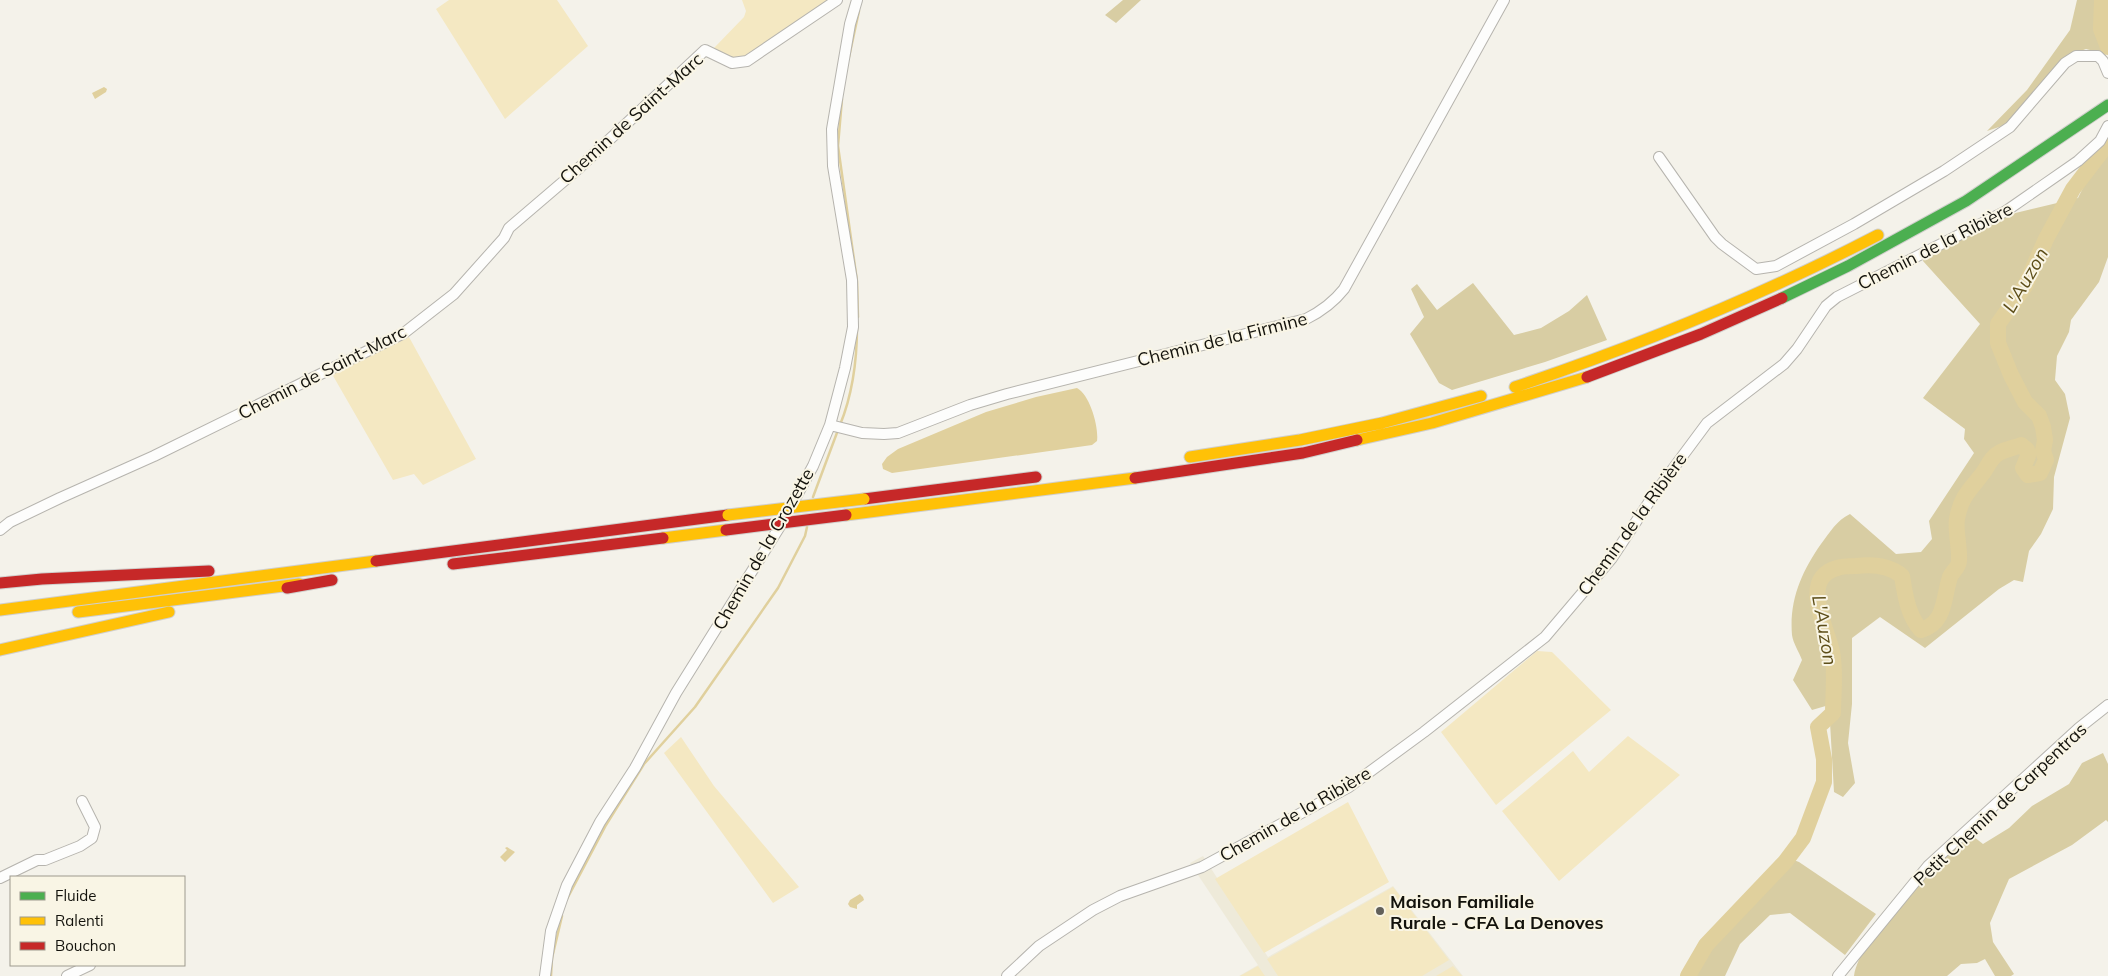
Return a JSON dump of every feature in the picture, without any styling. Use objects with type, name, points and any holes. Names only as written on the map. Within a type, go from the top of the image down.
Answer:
[{"type":"highway","points":[[438,566],[1187,471],[1303,453],[1432,424],[1598,374],[1736,320],[1848,266],[1966,201],[2100,106],[2108,92]]},
{"type":"highway","points":[[1982,176],[2100,106]]},
{"type":"highway","points":[[1175,459],[1300,440],[1382,423],[1506,390],[1595,360],[1750,299],[1837,257],[1889,229]]},
{"type":"highway","points":[[0,610],[1049,475]]},
{"type":"highway","points":[[0,583],[71,577],[328,568]]},
{"type":"highway","points":[[0,650],[208,603],[336,579],[64,614]]},
{"type":"street","name":"Chemin de Saint-Marc","points":[[0,530],[10,522],[194,437],[404,333],[454,294],[504,238],[509,228],[578,169],[705,50],[732,63],[747,61],[837,0]]},
{"type":"street","name":"Chemin de la Crozette","points":[[546,976],[551,932],[567,885],[600,822],[635,768],[676,693],[773,540],[812,466],[830,425],[845,368],[853,327],[852,280],[833,166],[832,129],[850,24],[857,0]]},
{"type":"street","name":"Chemin de la Firmine","points":[[830,425],[862,433],[898,433],[1006,394],[1306,319],[1320,312],[1332,304],[1344,289],[1504,0]]},
{"type":"street","points":[[1659,157],[1715,237],[1756,269],[1766,269],[1776,266],[1854,224],[1944,170],[2010,127],[2045,84],[2065,63],[2076,56],[2098,56],[2103,61],[2108,73]]},
{"type":"street","name":"Chemin de la Ribière","points":[[1007,976],[1039,946],[1093,910],[1120,896],[1202,867],[1349,787],[1424,732],[1545,637],[1612,558],[1655,493],[1707,423],[1784,364],[1797,349],[1826,306],[1837,297],[2006,211],[2078,161],[2100,141],[2108,126]]},
{"type":"street","name":"Petit Chemin de Carpentras","points":[[1838,976],[1928,866],[2079,728],[2108,706]]},
{"type":"street","points":[[0,878],[37,860],[45,860],[80,846],[92,838],[95,827],[82,801]]},
{"type":"street","points":[[67,976],[88,966]]},
{"type":"shaded area","points":[[449,0],[557,0],[588,46],[505,119],[436,9]]},
{"type":"shaded area","points":[[742,0],[828,0],[756,50],[734,62],[727,59],[714,48],[744,17],[746,11]]},
{"type":"shaded area","points":[[1123,0],[1141,0],[1116,23],[1105,15]]},
{"type":"shaded area","points":[[2077,0],[2098,0],[2096,15],[2098,29],[2107,58],[2098,52],[2086,49],[2060,61],[2005,125],[1987,131],[2027,90],[2070,30]]},
{"type":"shaded area","points":[[104,87],[107,89],[106,92],[95,99],[92,93]]},
{"type":"shaded area","points":[[2108,137],[2108,257],[2099,282],[2071,320],[2069,332],[2057,356],[2055,380],[2065,394],[2070,418],[2054,477],[2053,509],[2041,534],[2029,551],[2023,582],[2014,580],[1999,589],[1925,648],[1880,617],[1852,638],[1852,704],[1848,743],[1855,783],[1843,797],[1834,792],[1829,705],[1812,710],[1793,680],[1802,660],[1792,635],[1793,610],[1798,586],[1821,544],[1837,523],[1850,514],[1896,554],[1921,552],[1932,539],[1929,521],[1974,453],[1964,439],[1965,429],[1923,398],[1980,324],[1923,261],[1925,256],[2003,216],[2078,198]]},
{"type":"shaded area","points":[[1473,283],[1514,335],[1541,328],[1569,311],[1587,295],[1607,340],[1545,362],[1452,390],[1439,383],[1410,334],[1424,317],[1411,289],[1417,284],[1437,310]]},
{"type":"shaded area","points":[[409,337],[476,459],[423,485],[414,474],[393,480],[332,374]]},
{"type":"shaded area","points":[[1077,388],[1086,397],[1093,412],[1097,428],[1097,441],[1092,445],[892,473],[883,469],[882,464],[887,457],[898,449],[986,412],[1036,397]]},
{"type":"shaded area","points":[[1537,651],[1552,652],[1611,710],[1496,805],[1441,732]]},
{"type":"shaded area","points":[[1628,736],[1680,775],[1559,881],[1502,811],[1573,751],[1589,772]]},
{"type":"shaded area","points":[[681,737],[714,786],[799,887],[773,903],[664,753]]},
{"type":"shaded area","points":[[2103,753],[2108,764],[2108,822],[2106,820],[2072,845],[2009,879],[1990,923],[1993,942],[2014,974],[2011,976],[1995,976],[1985,959],[1977,963],[1961,964],[1947,976],[1854,976],[1870,940],[1885,920],[1920,880],[1969,833],[1983,844],[2009,828],[2032,806],[2069,784],[2082,763]]},
{"type":"shaded area","points":[[1348,802],[1389,882],[1264,953],[1215,879]]},
{"type":"shaded area","points":[[507,847],[515,852],[505,862],[500,857],[507,850],[505,848]]},
{"type":"shaded area","name":"Maison Familiale Rurale - CFA La Denoves","points":[[1203,856],[1268,957],[1393,886],[1463,976],[1239,976],[1258,965],[1190,863]]},
{"type":"shaded area","points":[[1791,859],[1799,862],[1876,914],[1845,955],[1790,913],[1770,915],[1740,944],[1725,976],[1694,976],[1711,948]]},
{"type":"shaded area","name":"Maison Familiale Rurale - CFA La Denoves","points":[[1393,887],[1449,960],[1422,976],[1278,976],[1267,959]]},
{"type":"shaded area","points":[[860,894],[864,900],[857,905],[857,909],[850,907],[848,904],[850,900]]},
{"type":"shaded area","points":[[1258,966],[1265,976],[1240,976]]},
{"type":"shaded area","points":[[1453,966],[1462,976],[1436,976]]},
{"type":"waterway","name":"L'Auzon","points":[[2102,0],[2101,29],[2108,47]]},
{"type":"waterway","points":[[849,57],[859,11]]},
{"type":"waterway","points":[[842,99],[838,146],[857,281],[858,317]]},
{"type":"waterway","name":"L'Auzon","points":[[1688,976],[1706,945],[1785,862],[1803,838],[1824,782],[1824,759],[1818,727],[1833,713],[1834,675],[1832,652],[1818,605],[1817,593],[1819,582],[1826,574],[1841,567],[1862,565],[1886,567],[1902,576],[1908,605],[1913,618],[1921,630],[1929,627],[1939,616],[1950,577],[1959,563],[1957,519],[1961,504],[1990,462],[1996,455],[2021,445],[2027,450],[2028,456],[2023,468],[2028,475],[2040,473],[2046,460],[2043,451],[2045,440],[2043,427],[2039,416],[2025,402],[2011,375],[1998,343],[1998,324],[2025,286],[2046,239],[2073,189],[2108,143]]},
{"type":"waterway","points":[[840,425],[853,377],[857,327]]},
{"type":"waterway","points":[[813,497],[838,430]]},
{"type":"waterway","points":[[567,899],[606,825],[644,764],[695,707],[778,588],[805,536],[807,527]]},
{"type":"waterway","points":[[551,976],[552,958],[562,916]]},
{"type":"traffic: fast","points":[[1782,298],[1848,266],[1966,201],[2108,105]]},
{"type":"traffic: slow","points":[[1515,387],[1654,337],[1700,318],[1790,279],[1878,235]]},
{"type":"traffic: slow","points":[[1357,440],[1432,423],[1587,377]]},
{"type":"traffic: slow","points":[[1190,457],[1300,440],[1382,423],[1481,396]]},
{"type":"traffic: slow","points":[[846,515],[1135,478]]},
{"type":"traffic: slow","points":[[728,515],[864,499]]},
{"type":"traffic: slow","points":[[663,538],[726,530]]},
{"type":"traffic: slow","points":[[0,610],[376,561]]},
{"type":"traffic: slow","points":[[78,612],[299,584]]},
{"type":"traffic: slow","points":[[0,650],[169,612]]},
{"type":"traffic: jam","points":[[1587,377],[1701,334],[1782,298]]},
{"type":"traffic: jam","points":[[1135,478],[1303,453],[1357,440]]},
{"type":"traffic: jam","points":[[864,499],[1036,477]]},
{"type":"traffic: jam","points":[[376,561],[728,515]]},
{"type":"traffic: jam","points":[[726,530],[846,515]]},
{"type":"traffic: jam","points":[[453,564],[663,538]]},
{"type":"traffic: jam","points":[[0,583],[42,579],[209,571]]},
{"type":"traffic: jam","points":[[287,588],[332,580]]},
{"type":"place","name":"Maison Familiale Rurale - CFA La Denoves","points":[[1380,911]]}]
